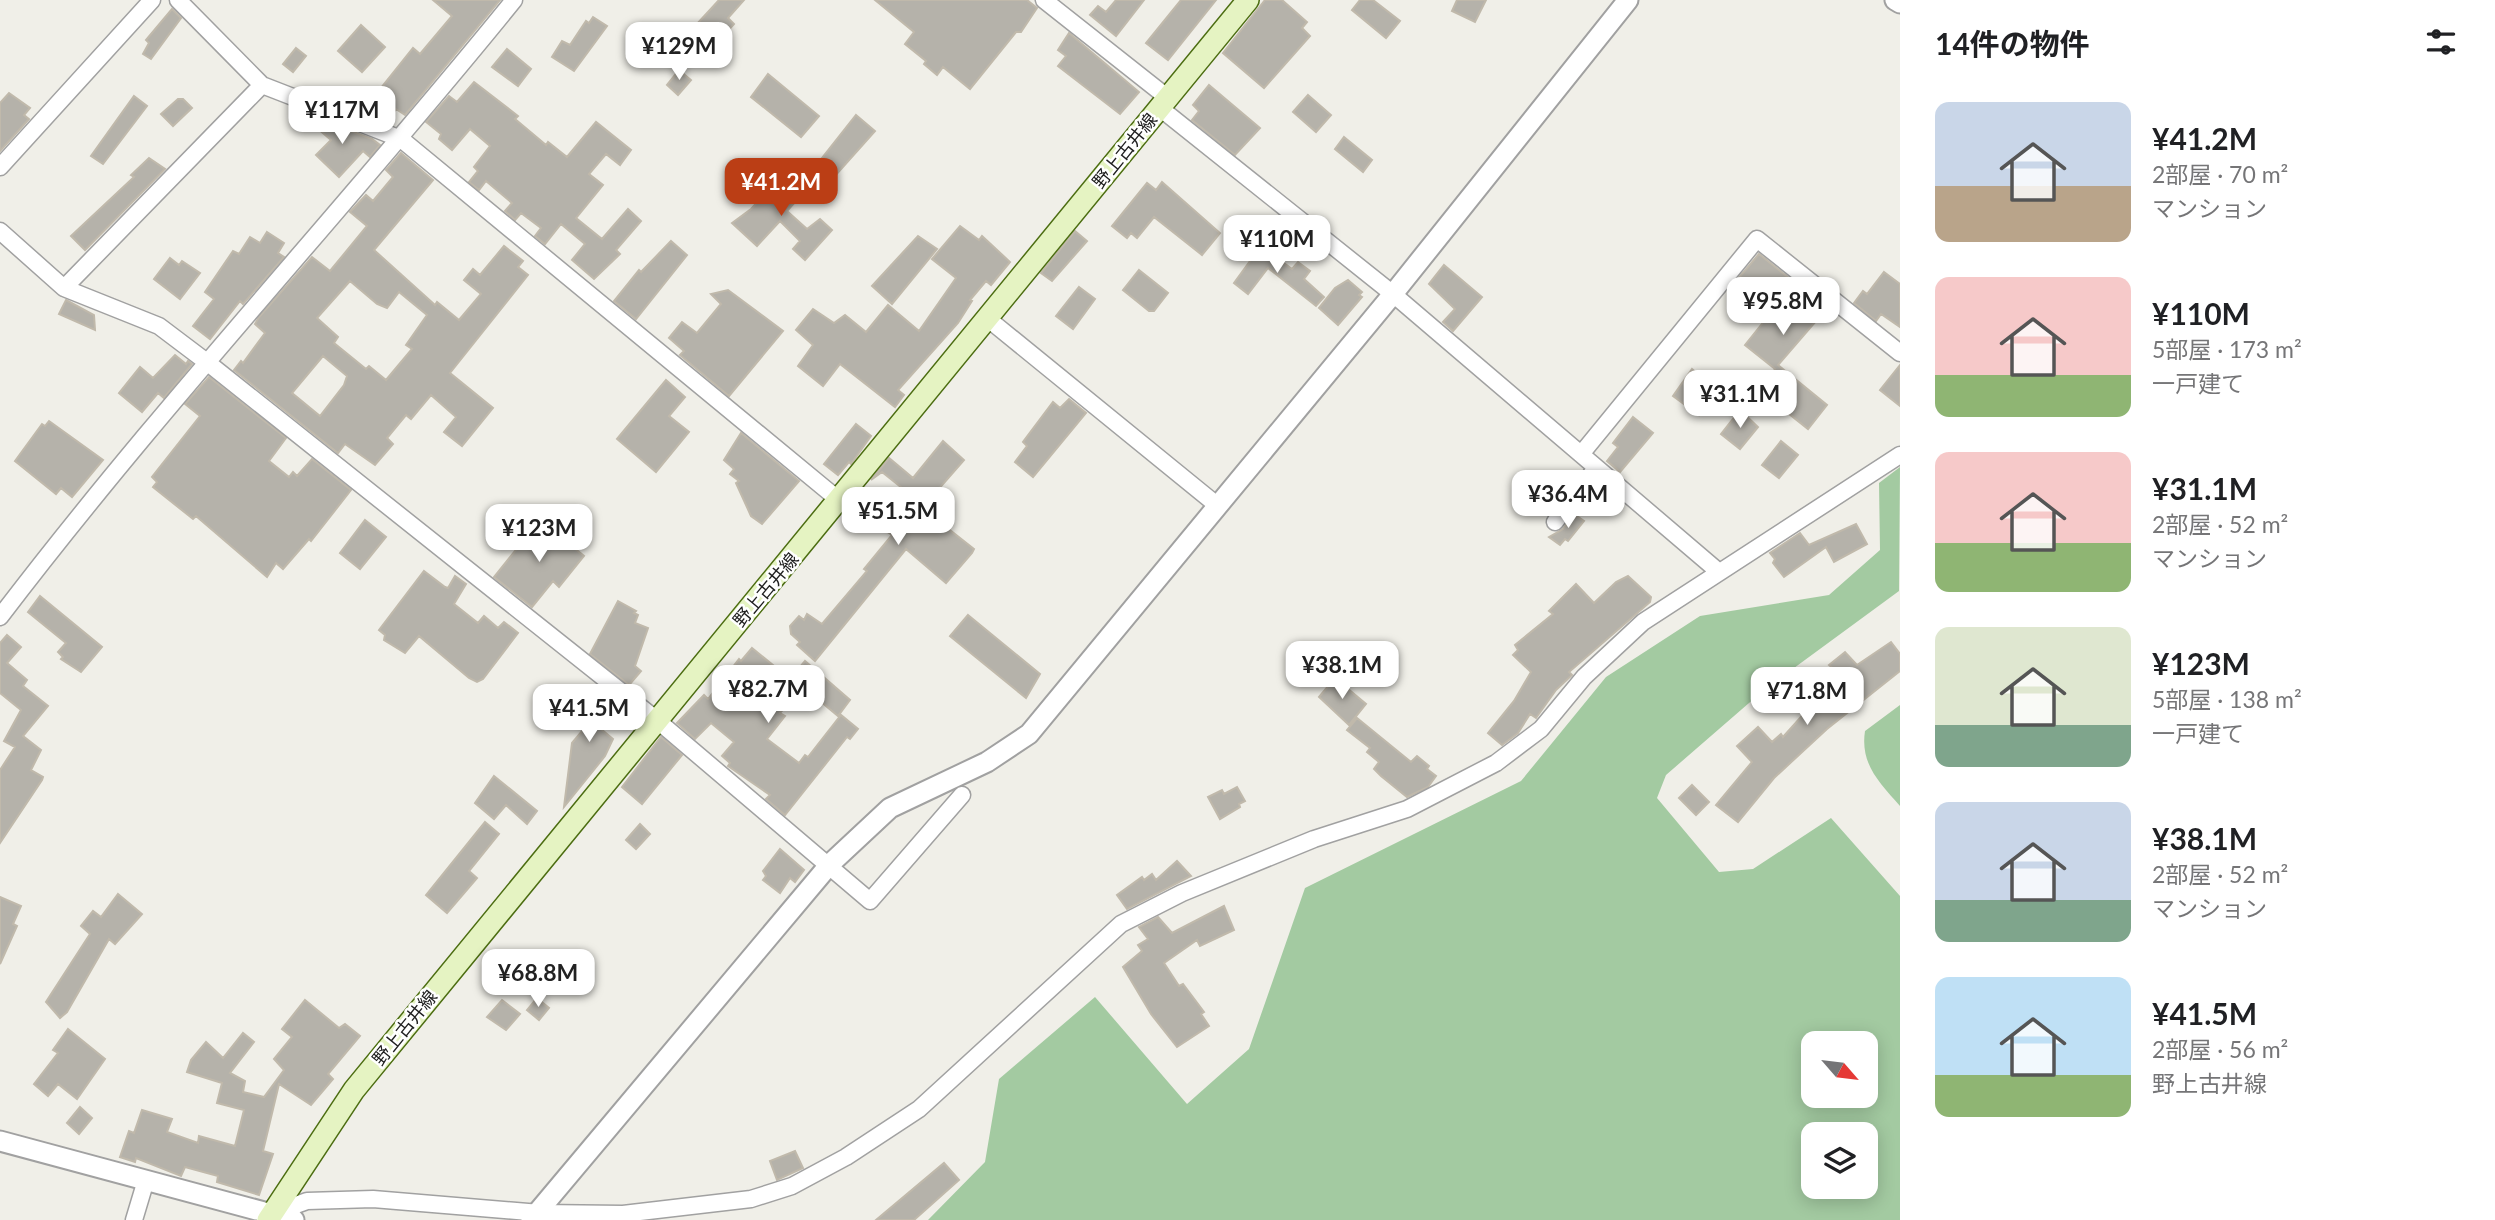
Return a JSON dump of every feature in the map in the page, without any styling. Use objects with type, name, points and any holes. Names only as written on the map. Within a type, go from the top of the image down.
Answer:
[{"type":"main road","name":"野上古井線","points":[[269,1217],[354,1090],[840,501],[1248,0]]},
{"type":"street","points":[[0,167],[152,0]]},
{"type":"street","points":[[178,0],[262,85],[401,139],[840,501]]},
{"type":"street","points":[[0,617],[208,363],[401,139],[514,0]]},
{"type":"street","points":[[1044,0],[1582,453],[1596,468],[1719,572]]},
{"type":"street","points":[[536,1216],[830,864],[890,808],[987,762],[1029,734],[1392,294],[1628,0]]},
{"type":"street","points":[[1895,0],[1900,3]]},
{"type":"street","points":[[64,288],[262,85]]},
{"type":"street","points":[[0,231],[64,288],[159,326],[208,363],[658,721],[830,864],[870,901],[962,795]]},
{"type":"street","points":[[1582,453],[1757,239],[1900,353]]},
{"type":"street","points":[[987,318],[1218,506]]},
{"type":"street","points":[[269,1217],[307,1201],[373,1199],[536,1216],[623,1214],[751,1199],[792,1186],[821,1172],[919,1109],[1122,924],[1182,892],[1314,839],[1407,809],[1496,763],[1541,729],[1584,677],[1643,622],[1900,455]]},
{"type":"street","points":[[1555,522],[1596,468]]},
{"type":"street","points":[[0,1141],[146,1180],[269,1217],[294,1220]]},
{"type":"street","points":[[134,1220],[146,1180]]},
{"type":"green space","points":[[1900,467],[1899,591],[1764,690],[1666,775],[1657,798],[1719,872],[1753,869],[1831,818],[1900,896],[1900,1220],[928,1220],[985,1162],[999,1079],[1095,997],[1187,1104],[1249,1049],[1305,888],[1521,781],[1606,677],[1700,616],[1829,595],[1880,550],[1879,483]]},
{"type":"green space","points":[[1900,705],[1900,806],[1873,772],[1868,763],[1864,743],[1865,731]]},
{"type":"building","points":[[433,0],[500,0],[405,115],[396,109],[391,116],[373,98],[413,48],[420,54],[452,16]]},
{"type":"building","points":[[719,0],[744,0],[728,18],[734,24],[726,33],[721,29],[700,52],[684,38]]},
{"type":"building","points":[[875,0],[1027,0],[1037,8],[1021,32],[1016,32],[970,89],[943,67],[937,75],[924,64],[926,61],[905,44],[914,32]]},
{"type":"building","points":[[1116,0],[1144,0],[1116,36],[1090,15],[1098,6],[1106,12]]},
{"type":"building","points":[[1181,0],[1216,0],[1168,60],[1146,43]]},
{"type":"building","points":[[1265,0],[1282,0],[1307,22],[1302,28],[1310,36],[1264,88],[1223,53]]},
{"type":"building","points":[[1360,0],[1373,0],[1400,21],[1386,38],[1352,10]]},
{"type":"building","points":[[1457,0],[1486,0],[1475,22],[1452,11]]},
{"type":"building","points":[[172,9],[181,18],[151,59],[143,54],[149,43],[146,40]]},
{"type":"building","points":[[593,17],[607,26],[574,71],[552,57],[562,41],[570,45],[586,21],[589,23]]},
{"type":"building","points":[[361,25],[385,47],[362,72],[338,51]]},
{"type":"building","points":[[1069,33],[1139,92],[1120,114],[1058,66],[1066,56],[1058,50]]},
{"type":"building","points":[[296,48],[306,56],[293,72],[283,64]]},
{"type":"building","points":[[507,49],[531,69],[518,86],[492,67]]},
{"type":"building","points":[[679,70],[691,80],[678,95],[667,85]]},
{"type":"building","points":[[768,74],[819,116],[801,137],[751,97]]},
{"type":"building","points":[[474,82],[518,116],[515,119],[546,145],[548,142],[567,157],[596,122],[631,150],[620,165],[606,154],[589,174],[603,185],[576,218],[602,239],[628,209],[641,221],[616,250],[620,254],[594,279],[572,260],[585,244],[561,224],[545,244],[535,236],[541,228],[521,213],[515,220],[505,211],[512,203],[486,181],[479,190],[469,182],[478,171],[474,167],[490,146],[470,129],[452,150],[439,139],[441,134],[426,122],[449,96],[457,102]]},
{"type":"building","points":[[1209,85],[1260,128],[1235,155],[1192,120],[1199,111],[1193,105]]},
{"type":"building","points":[[9,93],[30,108],[24,115],[29,119],[0,151],[0,103]]},
{"type":"building","points":[[1308,95],[1331,115],[1316,132],[1293,112]]},
{"type":"building","points":[[134,96],[147,106],[103,164],[91,156]]},
{"type":"building","points":[[178,99],[183,99],[192,108],[173,126],[161,114]]},
{"type":"building","points":[[305,113],[330,123],[340,131],[343,128],[372,139],[380,145],[370,157],[363,151],[339,177],[316,155],[331,140],[303,116]]},
{"type":"building","points":[[856,115],[875,131],[835,176],[818,163]]},
{"type":"building","points":[[1344,137],[1372,160],[1363,172],[1335,149]]},
{"type":"building","points":[[401,153],[433,180],[374,250],[435,305],[437,302],[459,320],[481,294],[464,280],[473,269],[480,275],[504,246],[523,261],[518,267],[528,275],[450,373],[493,408],[462,446],[444,432],[456,417],[431,395],[411,419],[406,415],[387,438],[393,444],[375,465],[345,444],[338,453],[234,370],[241,361],[243,363],[265,333],[255,324],[259,317],[312,257],[330,271],[367,226],[350,212],[366,195],[373,201],[393,177],[386,170]],"holes":[[[350,281],[377,304],[387,308],[399,292],[427,315],[406,345],[412,349],[386,380],[369,366],[366,369],[334,343],[338,337],[317,318]],[[323,356],[347,376],[344,385],[320,416],[292,393]]]},
{"type":"building","points":[[149,158],[165,169],[85,250],[71,236],[134,177],[131,175]]},
{"type":"building","points":[[784,173],[804,192],[787,211],[807,229],[820,219],[832,230],[805,260],[793,249],[800,241],[780,221],[757,246],[732,223],[751,209]]},
{"type":"building","points":[[1162,182],[1220,233],[1202,255],[1154,217],[1137,238],[1131,233],[1127,238],[1112,226],[1147,183],[1156,190]]},
{"type":"building","points":[[960,226],[979,240],[982,236],[1010,262],[991,285],[986,281],[970,300],[972,301],[958,323],[898,390],[904,395],[895,407],[840,364],[823,386],[798,366],[813,345],[796,330],[813,309],[834,323],[845,315],[866,332],[888,305],[919,331],[956,278],[932,259]]},
{"type":"building","points":[[1075,231],[1087,241],[1052,281],[1041,273]]},
{"type":"building","points":[[267,232],[284,243],[278,253],[284,257],[243,304],[240,301],[210,339],[193,326],[214,299],[205,292],[233,251],[239,254],[250,237],[260,243]]},
{"type":"building","points":[[918,236],[937,249],[892,304],[872,286]]},
{"type":"building","points":[[671,241],[687,255],[636,319],[614,301],[639,270],[641,272]]},
{"type":"building","points":[[1261,246],[1292,269],[1298,262],[1310,271],[1304,279],[1324,297],[1316,306],[1268,268],[1248,294],[1234,283]]},
{"type":"building","points":[[1759,254],[1824,306],[1820,311],[1823,313],[1778,365],[1827,405],[1808,429],[1779,406],[1776,410],[1756,394],[1775,369],[1745,345],[1773,310],[1736,281]]},
{"type":"building","points":[[170,258],[179,265],[182,261],[200,273],[180,299],[154,279]]},
{"type":"building","points":[[1444,265],[1482,297],[1453,331],[1443,322],[1455,309],[1429,284]]},
{"type":"building","points":[[1139,270],[1168,293],[1154,311],[1149,311],[1123,290]]},
{"type":"building","points":[[1884,272],[1900,284],[1900,327],[1881,314],[1876,321],[1854,303],[1863,291],[1867,294]]},
{"type":"building","points":[[1348,280],[1362,292],[1359,295],[1362,297],[1338,325],[1319,308],[1335,288]]},
{"type":"building","points":[[1079,287],[1095,299],[1073,329],[1056,316]]},
{"type":"building","points":[[728,290],[783,331],[729,396],[680,355],[684,351],[669,338],[682,322],[697,333],[721,304],[711,294]]},
{"type":"building","points":[[66,300],[94,315],[95,330],[59,314]]},
{"type":"building","points":[[175,355],[186,364],[188,361],[192,364],[164,398],[158,393],[142,412],[119,393],[140,367],[153,378]]},
{"type":"building","points":[[1900,365],[1900,406],[1880,390]]},
{"type":"building","points":[[1692,369],[1717,391],[1699,415],[1673,396]]},
{"type":"building","points":[[209,377],[286,438],[269,461],[289,477],[293,472],[297,476],[312,459],[351,490],[311,541],[309,539],[283,569],[276,563],[267,577],[196,516],[193,519],[153,487],[157,482],[152,477],[200,416],[185,404]]},
{"type":"building","points":[[666,380],[685,397],[669,416],[689,432],[656,472],[617,439]]},
{"type":"building","points":[[1069,399],[1086,413],[1033,477],[1015,462],[1027,446],[1023,442],[1053,402],[1060,408]]},
{"type":"building","points":[[1740,410],[1758,427],[1740,449],[1721,434]]},
{"type":"building","points":[[1633,417],[1653,433],[1620,472],[1607,461],[1618,447],[1613,443]]},
{"type":"building","points":[[49,421],[103,460],[72,497],[61,488],[56,494],[15,461],[42,424],[45,426]]},
{"type":"building","points":[[856,424],[871,436],[851,464],[849,462],[838,475],[824,464]]},
{"type":"building","points":[[741,433],[799,481],[762,524],[751,516],[736,483],[739,481],[730,474],[734,469],[724,460]]},
{"type":"building","points":[[943,441],[964,460],[922,508],[974,549],[972,553],[946,583],[906,549],[815,661],[797,645],[800,642],[791,634],[790,626],[799,616],[804,620],[807,614],[822,624],[867,571],[864,569],[892,535],[886,531],[909,503],[898,494],[902,488],[882,472],[871,480],[889,458],[913,478]]},
{"type":"building","points":[[1781,441],[1798,455],[1779,478],[1762,465]]},
{"type":"building","points":[[1574,514],[1584,521],[1568,541],[1565,539],[1560,545],[1549,537],[1563,529]]},
{"type":"building","points":[[365,520],[386,537],[360,569],[340,553]]},
{"type":"building","points":[[540,520],[584,556],[559,587],[553,581],[532,607],[494,577]]},
{"type":"building","points":[[1856,524],[1867,544],[1834,562],[1826,547],[1784,577],[1773,563],[1775,559],[1770,553],[1800,533],[1809,545]]},
{"type":"building","points":[[424,571],[448,588],[455,576],[466,584],[454,604],[478,623],[484,616],[498,628],[504,622],[518,633],[483,679],[477,682],[469,678],[419,636],[405,653],[384,640],[385,635],[379,630]]},
{"type":"building","points":[[1628,576],[1651,597],[1650,602],[1569,672],[1572,675],[1556,690],[1536,718],[1530,714],[1518,733],[1502,745],[1488,733],[1514,701],[1531,672],[1513,655],[1518,650],[1515,645],[1553,614],[1549,611],[1576,584],[1594,603],[1616,582]]},
{"type":"building","points":[[40,596],[102,647],[81,672],[61,659],[63,657],[58,652],[66,643],[28,612]]},
{"type":"building","points":[[618,601],[636,611],[634,613],[638,615],[635,623],[648,628],[635,666],[641,671],[629,685],[590,654]]},
{"type":"building","points":[[968,615],[1040,674],[1026,698],[950,636]]},
{"type":"building","points":[[7,635],[21,647],[7,663],[27,680],[23,686],[48,706],[23,736],[41,750],[31,770],[43,777],[42,780],[0,843],[0,770],[15,747],[4,741],[21,710],[0,693],[0,643]]},
{"type":"building","points":[[1891,642],[1900,654],[1900,671],[1827,729],[1774,778],[1738,822],[1716,805],[1752,762],[1737,746],[1758,727],[1772,742],[1781,734],[1783,737],[1809,708],[1846,679],[1829,665],[1845,652],[1857,665]]},
{"type":"building","points":[[752,648],[790,679],[805,661],[850,700],[838,716],[802,686],[780,713],[785,716],[767,739],[799,763],[805,755],[808,757],[841,715],[858,729],[850,739],[847,737],[785,815],[766,799],[770,795],[728,766],[730,763],[722,756],[734,742],[711,723],[695,739],[677,723],[704,695],[708,699],[739,659],[741,661]]},
{"type":"building","points":[[1335,678],[1366,704],[1349,725],[1319,697]]},
{"type":"building","points":[[603,691],[617,703],[601,729],[613,739],[605,756],[564,807],[572,743],[583,730],[576,725]]},
{"type":"building","points":[[1357,718],[1411,762],[1417,756],[1429,766],[1427,769],[1436,776],[1428,787],[1407,797],[1381,776],[1374,769],[1379,762],[1367,752],[1370,748],[1347,730]]},
{"type":"building","points":[[661,737],[682,755],[642,804],[622,787]]},
{"type":"building","points":[[494,776],[537,811],[527,824],[506,805],[494,819],[475,803]]},
{"type":"building","points":[[1692,785],[1709,802],[1696,815],[1679,798]]},
{"type":"building","points":[[1237,787],[1245,801],[1220,819],[1208,797],[1222,790],[1224,794]]},
{"type":"building","points":[[485,822],[499,834],[469,871],[477,878],[447,913],[426,895]]},
{"type":"building","points":[[640,824],[650,834],[636,849],[626,840]]},
{"type":"building","points":[[780,849],[804,870],[795,882],[790,878],[780,893],[763,880],[766,876],[763,871]]},
{"type":"building","points":[[1177,861],[1191,876],[1127,909],[1117,895],[1142,877],[1144,880],[1152,874],[1156,880]]},
{"type":"building","points":[[118,894],[142,914],[115,944],[109,939],[67,1012],[60,1018],[46,1002],[90,934],[81,926],[93,911],[101,917]]},
{"type":"building","points":[[0,897],[21,906],[13,924],[17,926],[0,964]]},
{"type":"building","points":[[1224,906],[1234,930],[1200,946],[1197,940],[1164,963],[1179,986],[1183,984],[1204,1012],[1201,1014],[1209,1026],[1177,1047],[1151,1014],[1123,967],[1142,951],[1138,945],[1148,939],[1139,927],[1158,917],[1172,933]]},
{"type":"building","points":[[537,998],[549,1008],[539,1020],[527,1010]]},
{"type":"building","points":[[305,1000],[339,1028],[345,1024],[360,1036],[328,1074],[333,1079],[311,1105],[279,1084],[263,1151],[273,1154],[259,1195],[217,1182],[218,1176],[185,1167],[181,1176],[136,1158],[135,1162],[120,1157],[129,1131],[134,1133],[142,1110],[172,1119],[167,1132],[198,1143],[199,1136],[235,1146],[244,1110],[217,1103],[222,1083],[187,1072],[191,1060],[206,1042],[223,1058],[243,1033],[254,1042],[230,1073],[245,1081],[243,1092],[264,1097],[284,1070],[274,1059],[292,1037],[282,1029]]},
{"type":"building","points":[[502,1000],[520,1014],[506,1030],[487,1017]]},
{"type":"building","points":[[68,1029],[105,1059],[77,1099],[58,1084],[48,1096],[34,1084],[58,1053],[53,1050]]},
{"type":"building","points":[[80,1107],[92,1118],[79,1134],[67,1123]]},
{"type":"building","points":[[795,1151],[803,1168],[777,1180],[770,1161]]},
{"type":"building","points":[[944,1163],[959,1180],[914,1220],[876,1220]]}]
